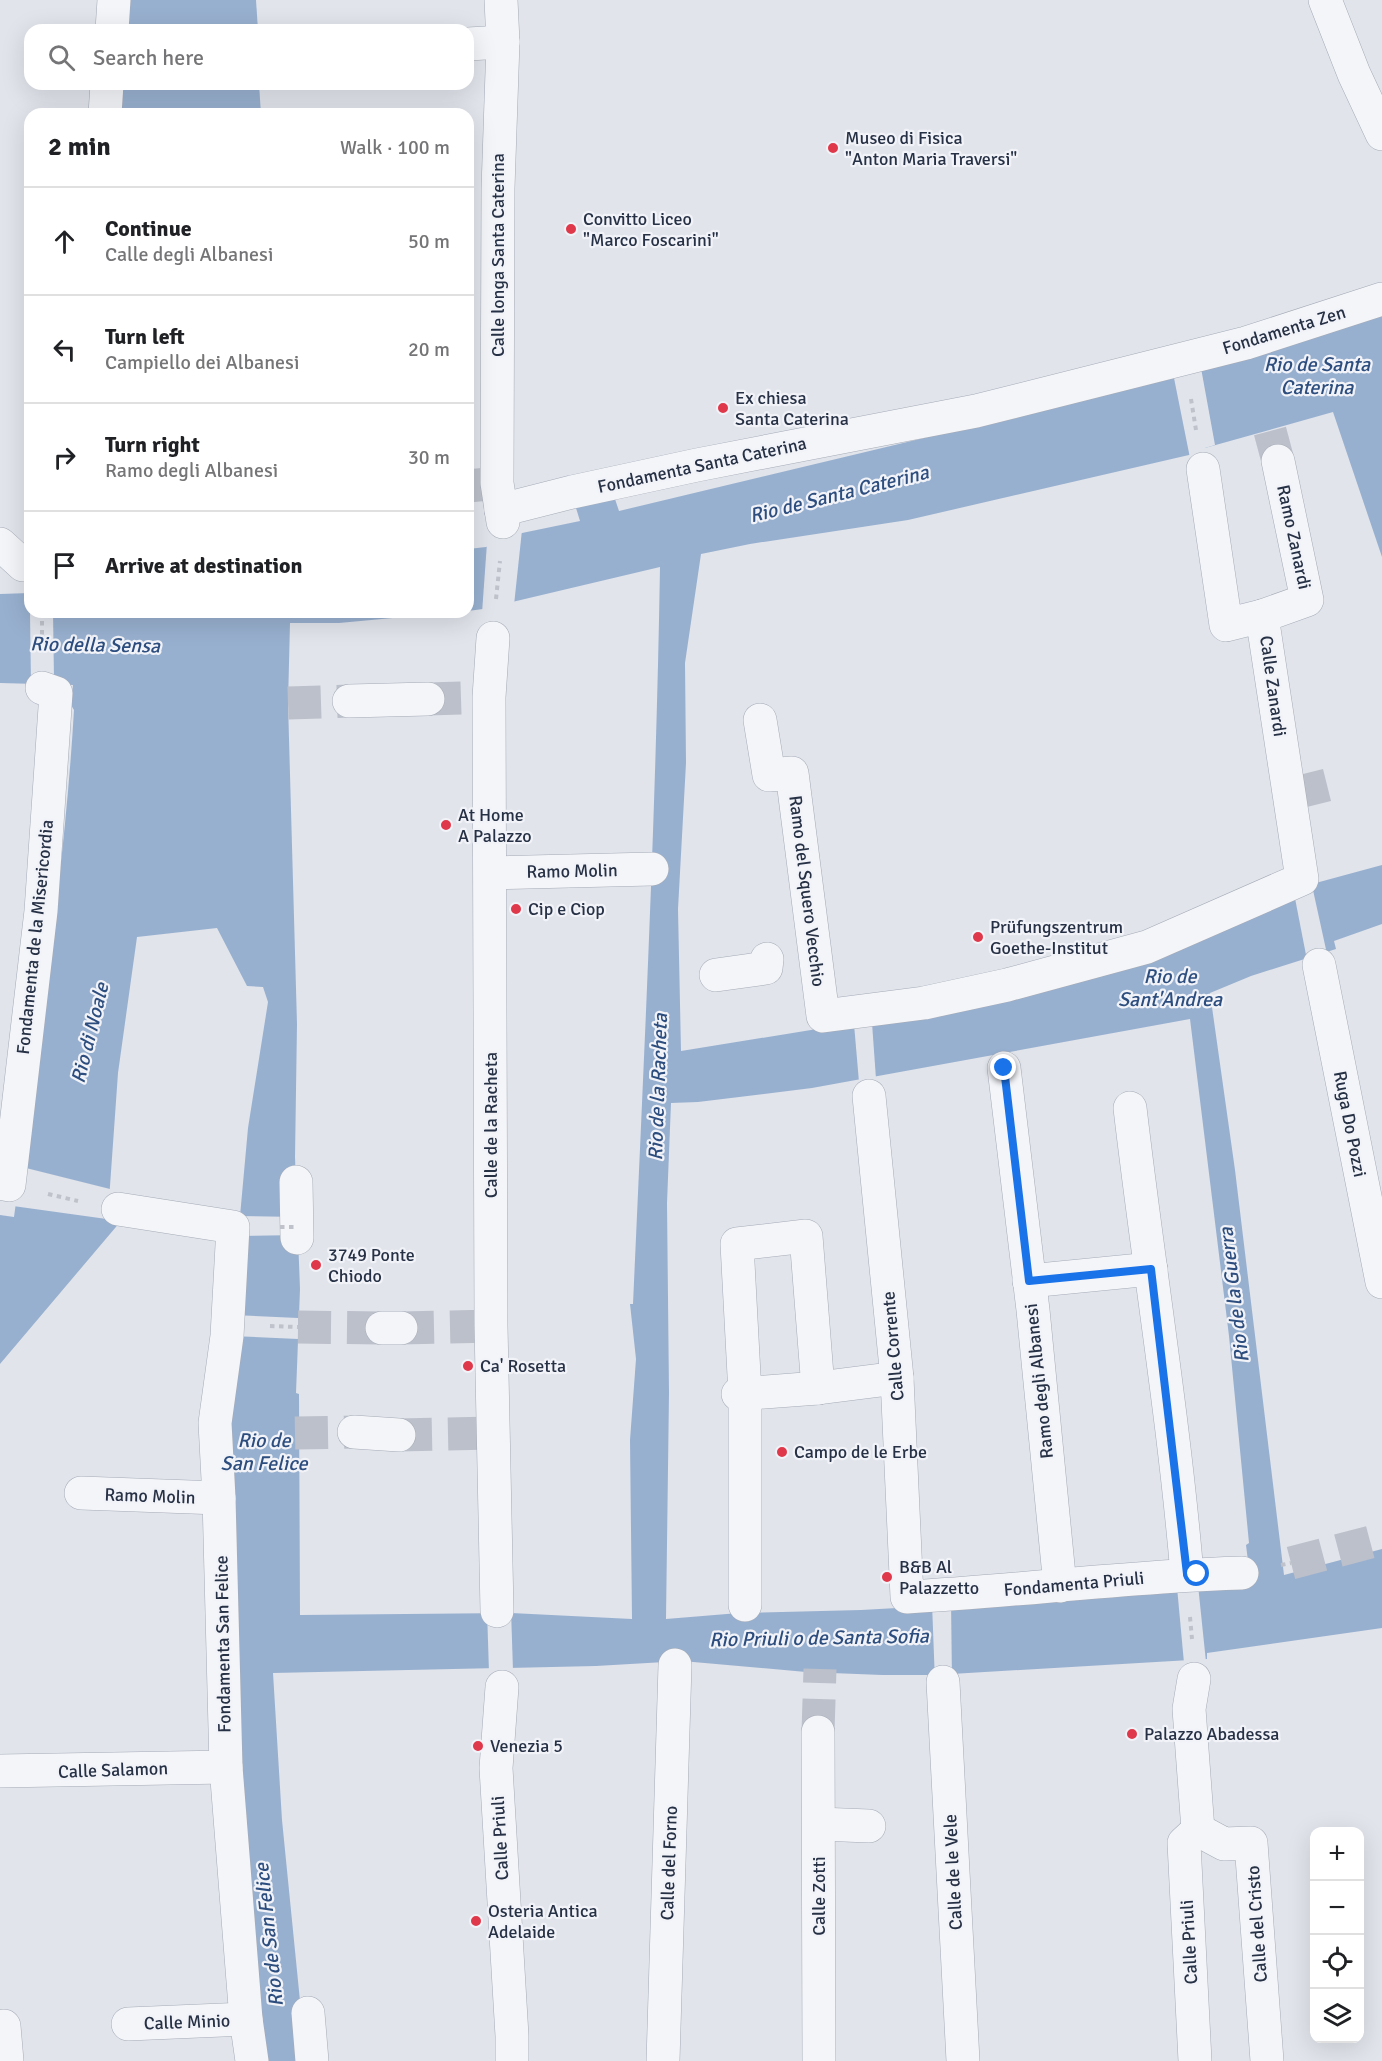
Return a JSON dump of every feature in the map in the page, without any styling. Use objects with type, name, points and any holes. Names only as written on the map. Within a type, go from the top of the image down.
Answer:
[{"type":"street","points":[[112,24],[114,0]]},
{"type":"street","name":"Calle longa Santa Caterina","points":[[501,0],[497,483],[502,516]]},
{"type":"street","points":[[1325,0],[1364,75],[1382,134]]},
{"type":"street","points":[[474,44],[502,42]]},
{"type":"street","points":[[105,108],[107,90]]},
{"type":"street","name":"Fondamenta Zen","points":[[1185,360],[1246,344],[1382,299]]},
{"type":"street","name":"Fondamenta Santa Caterina","points":[[502,516],[697,465],[976,411],[1185,360]]},
{"type":"street","name":"Ramo Zanardi","points":[[1262,616],[1307,600],[1278,461]]},
{"type":"street","name":"Calle Zanardi","points":[[823,1016],[924,1003],[1007,985],[1147,947],[1302,879],[1292,794],[1262,616],[1226,625],[1203,469]]},
{"type":"street","name":"Calle de la Racheta","points":[[493,638],[489,697],[491,1326],[497,1611]]},
{"type":"street","name":"Fondamenta de la Misericordia","points":[[0,1183],[9,1185],[41,910],[56,693],[42,673]]},
{"type":"street","points":[[349,701],[428,699]]},
{"type":"street","name":"Ramo del Squero Vecchio","points":[[760,720],[769,775],[792,773],[808,927],[823,1016]]},
{"type":"street","name":"Ramo Molin","points":[[491,873],[652,869]]},
{"type":"street","points":[[716,975],[766,968],[767,959]]},
{"type":"street","name":"Ruga Do Pozzi","points":[[1319,965],[1382,1282]]},
{"type":"street","name":"Ramo degli Albanesi","points":[[1004,1068],[1029,1281],[1060,1586]]},
{"type":"street","name":"Calle Corrente","points":[[869,1096],[897,1378],[907,1597]]},
{"type":"street","points":[[1130,1108],[1187,1574]]},
{"type":"street","points":[[292,1230],[296,1182]]},
{"type":"street","name":"Fondamenta San Felice","points":[[103,1206],[233,1227],[227,1336],[215,1423],[226,1767],[246,2019],[252,2061]]},
{"type":"street","points":[[745,1605],[737,1244],[806,1236],[818,1388]]},
{"type":"street","points":[[1029,1281],[1151,1269]]},
{"type":"street","points":[[741,1394],[818,1388],[897,1378]]},
{"type":"street","points":[[354,1432],[399,1435]]},
{"type":"street","name":"Ramo Molin","points":[[81,1493],[219,1498]]},
{"type":"street","name":"Fondamenta Priuli","points":[[907,1597],[1187,1574],[1242,1573]]},
{"type":"street","points":[[1193,1663],[1189,1709],[1198,1830]]},
{"type":"street","name":"Calle del Forno","points":[[663,2061],[675,1665]]},
{"type":"street","name":"Calle de le Vele","points":[[944,1682],[963,2061]]},
{"type":"street","name":"Calle Priuli","points":[[502,1687],[496,1768],[512,2061]]},
{"type":"street","name":"Calle Zotti","points":[[818,1732],[819,2061]]},
{"type":"street","name":"Calle Salamon","points":[[0,1772],[226,1767]]},
{"type":"street","points":[[819,1824],[869,1826]]},
{"type":"street","name":"Calle Priuli","points":[[1195,2061],[1184,1843],[1198,1830]]},
{"type":"street","name":"Calle del Cristo","points":[[1198,1830],[1224,1844],[1251,1843],[1267,2061]]},
{"type":"street","points":[[308,2013],[312,2061]]},
{"type":"street","name":"Calle Minio","points":[[128,2024],[246,2019]]},
{"type":"street","points":[[4,2026],[7,2061]]},
{"type":"path","points":[[42,618],[42,673]]},
{"type":"path","points":[[45,1193],[103,1206]]},
{"type":"path","points":[[285,1327],[298,1327]]},
{"type":"path","points":[[1189,1609],[1193,1663]]},
{"type":"water","points":[[125,0],[256,0],[258,24],[123,24]]},
{"type":"water","points":[[116,90],[259,90],[261,108],[115,108]]},
{"type":"water","points":[[1382,314],[1382,557],[1333,412],[1205,448],[1189,455],[908,520],[750,544],[701,554],[685,663],[686,763],[678,909],[681,1051],[817,1029],[1382,865],[1382,924],[1334,941],[1336,949],[1251,976],[1210,993],[1235,1170],[1284,1575],[1382,1549],[1382,1628],[1207,1653],[1207,1659],[935,1675],[806,1672],[682,1661],[596,1666],[273,1673],[282,1820],[306,2061],[262,2061],[234,1767],[230,1450],[240,1216],[248,1128],[268,1002],[263,987],[247,986],[217,928],[137,937],[118,1073],[109,1200],[121,1221],[0,1364],[0,1215],[14,1217],[57,901],[74,710],[71,705],[73,685],[0,683],[0,594],[24,593],[24,618],[393,618],[339,623],[290,623],[288,703],[297,1024],[295,1157],[300,1289],[296,1393],[299,1394],[300,1615],[511,1613],[632,1619],[630,1440],[636,1359],[630,1304],[633,1304],[649,936],[660,567],[474,610],[474,548],[486,547],[522,533],[580,521],[576,508],[615,499],[619,511],[1174,378]],"holes":[[[1190,1019],[1229,1336],[1249,1543],[1246,1545],[1248,1561],[951,1605],[739,1613],[666,1619],[669,1393],[667,1203],[671,1103],[698,1102],[812,1088]]]},
{"type":"pier","points":[[1201,368],[1215,445],[1205,448],[1205,451],[1190,458],[1174,378]]},
{"type":"pier","points":[[522,530],[514,605],[482,613],[487,543]]},
{"type":"pier","points":[[30,618],[53,618],[54,681],[31,685]]},
{"type":"pier","points":[[1311,881],[1327,954],[1307,960],[1293,888]]},
{"type":"pier","points":[[872,1023],[876,1079],[859,1082],[854,1024]]},
{"type":"pier","points":[[18,1166],[110,1189],[110,1200],[121,1221],[13,1206]]},
{"type":"pier","points":[[237,1216],[298,1217],[298,1235],[236,1236]]},
{"type":"pier","points":[[233,1315],[298,1318],[298,1339],[232,1336]]},
{"type":"pier","points":[[1198,1585],[1206,1662],[1184,1663],[1177,1587]]},
{"type":"pier","points":[[951,1602],[952,1682],[935,1682],[932,1603]]},
{"type":"pier","points":[[487,1610],[511,1610],[513,1671],[489,1672]]},
{"type":"tunnel","points":[[1270,431],[1278,461]]},
{"type":"tunnel","points":[[474,485],[488,484]]},
{"type":"tunnel","points":[[428,699],[489,697]]},
{"type":"tunnel","points":[[288,703],[349,701]]},
{"type":"tunnel","points":[[1295,793],[1327,785]]},
{"type":"tunnel","points":[[401,1328],[491,1326]]},
{"type":"tunnel","points":[[298,1327],[382,1328]]},
{"type":"tunnel","points":[[295,1433],[354,1432]]},
{"type":"tunnel","points":[[399,1435],[493,1433]]},
{"type":"tunnel","points":[[1291,1563],[1382,1539]]},
{"type":"tunnel","points":[[818,1732],[820,1669]]},
{"type":"place","name":"Museo di Fisica \"Anton Maria Traversi\"","points":[[833,148]]},
{"type":"place","name":"Convitto Liceo \"Marco Foscarini\"","points":[[571,229]]},
{"type":"place","name":"Ex chiesa Santa Caterina","points":[[723,408]]},
{"type":"place","name":"At Home A Palazzo","points":[[446,825]]},
{"type":"place","name":"Cip e Ciop","points":[[516,909]]},
{"type":"place","name":"Prüfungszentrum Goethe-Institut","points":[[978,937]]},
{"type":"place","name":"3749 Ponte Chiodo","points":[[316,1265]]},
{"type":"place","name":"Ca' Rosetta","points":[[468,1366]]},
{"type":"place","name":"Campo de le Erbe","points":[[782,1452]]},
{"type":"place","name":"B&B Al Palazzetto","points":[[887,1577]]},
{"type":"place","name":"Palazzo Abadessa","points":[[1132,1734]]},
{"type":"place","name":"Venezia 5","points":[[478,1746]]},
{"type":"place","name":"Osteria Antica Adelaide","points":[[476,1921]]},
{"type":"route","points":[[1004,1068],[1029,1281],[1151,1269],[1187,1574],[1197,1574]]},
{"type":"water label","name":"Rio de Santa Caterina","points":[[1317,376]]},
{"type":"water label","name":"Rio de Santa Caterina","points":[[839,494]]},
{"type":"water label","name":"Rio della Sensa","points":[[95,645]]},
{"type":"water label","name":"Rio de Sant'Andrea","points":[[1170,988]]},
{"type":"water label","name":"Rio di Noale","points":[[90,1033]]},
{"type":"water label","name":"Rio de la Racheta","points":[[658,1087]]},
{"type":"water label","name":"Rio de la Guerra","points":[[1234,1295]]},
{"type":"water label","name":"Rio de San Felice","points":[[264,1452]]},
{"type":"water label","name":"Rio Priuli o de Santa Sofia","points":[[819,1638]]},
{"type":"water label","name":"Rio de San Felice","points":[[269,1935]]}]
